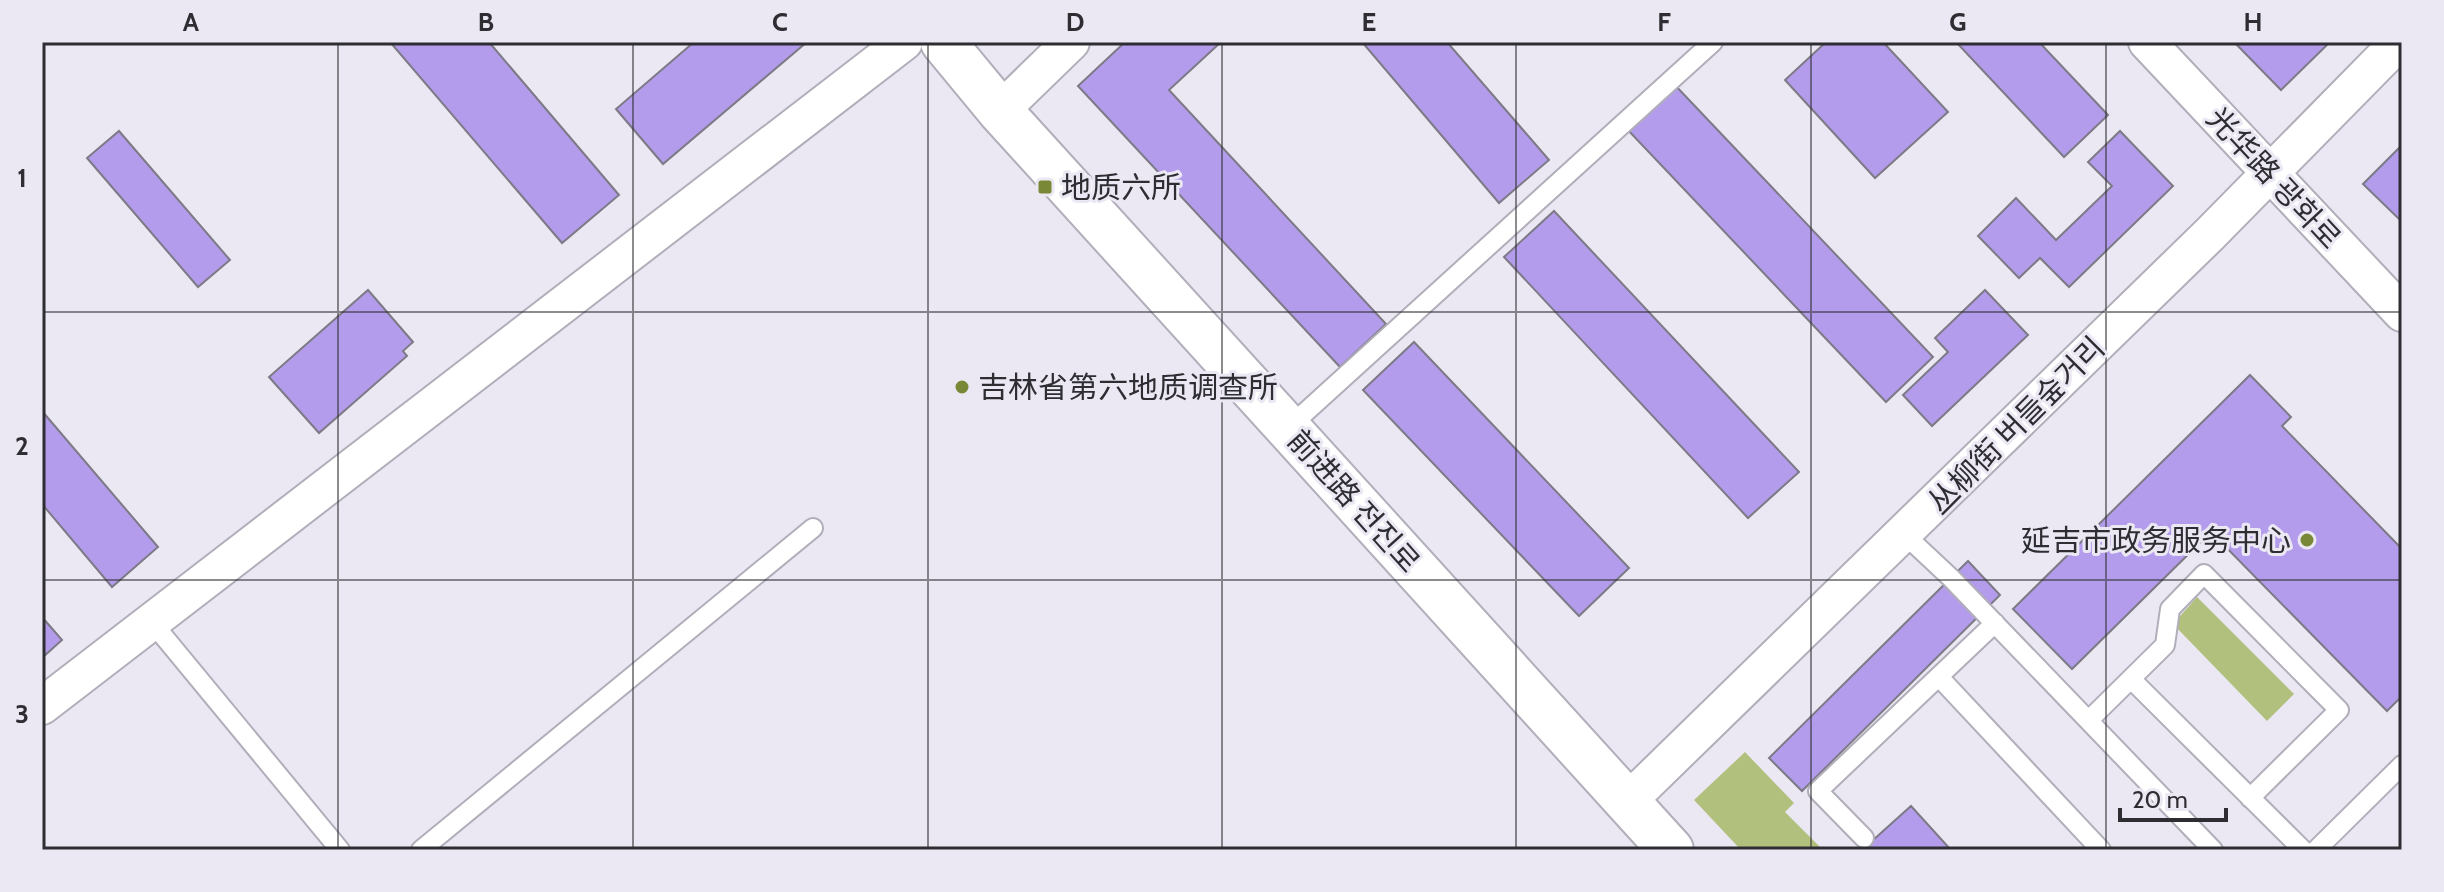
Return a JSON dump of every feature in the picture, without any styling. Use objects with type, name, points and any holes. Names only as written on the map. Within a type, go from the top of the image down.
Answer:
[{"type":"street","points":[[42,706],[904,42]]},
{"type":"street","name":"前进路 전진로","points":[[943,42],[1000,111],[1671,850]]},
{"type":"street","points":[[1000,111],[1071,42]]},
{"type":"street","name":"光华路 광화로","points":[[2147,42],[2402,313]]},
{"type":"street","name":"丛柳街 버들숲거리","points":[[1626,803],[1904,534],[2399,42]]},
{"type":"lane","points":[[1288,428],[1713,42]]},
{"type":"lane","points":[[421,850],[813,528]]},
{"type":"lane","points":[[1904,534],[1995,623],[2213,850]]},
{"type":"lane","points":[[2089,720],[2165,645],[2170,609],[2204,574],[2339,710],[2250,798]]},
{"type":"lane","points":[[151,621],[340,850]]},
{"type":"lane","points":[[1864,838],[1818,791],[1995,623]]},
{"type":"lane","points":[[1939,677],[2101,850]]},
{"type":"lane","points":[[2131,679],[2303,850]]},
{"type":"lane","points":[[2316,850],[2402,765]]},
{"type":"green space","points":[[2197,597],[2294,694],[2267,721],[2173,624]]},
{"type":"green space","points":[[1745,752],[1794,803],[1785,812],[1823,850],[1741,850],[1694,800]]},
{"type":"building","points":[[390,42],[489,42],[619,195],[562,243]]},
{"type":"building","points":[[694,42],[807,42],[663,164],[616,109]]},
{"type":"building","points":[[1125,42],[1221,42],[1169,90],[1386,324],[1340,367],[1078,86]]},
{"type":"building","points":[[1362,42],[1447,42],[1549,160],[1499,203]]},
{"type":"building","points":[[1826,42],[1883,42],[1948,112],[1875,178],[1785,80]]},
{"type":"building","points":[[1956,42],[2039,42],[2108,115],[2064,157]]},
{"type":"building","points":[[2234,42],[2330,42],[2281,90]]},
{"type":"building","points":[[1673,83],[1933,357],[1886,402],[1626,128]]},
{"type":"building","points":[[119,131],[230,260],[198,287],[87,158]]},
{"type":"building","points":[[2120,131],[2173,186],[2069,287],[2040,258],[2019,278],[1978,236],[2016,198],[2056,240],[2112,186],[2088,162]]},
{"type":"building","points":[[2402,145],[2402,222],[2363,184]]},
{"type":"building","points":[[1554,211],[1799,472],[1748,518],[1504,257]]},
{"type":"building","points":[[368,290],[413,342],[403,351],[407,356],[319,433],[269,377]]},
{"type":"building","points":[[1985,290],[2028,335],[1932,426],[1903,395],[1948,352],[1935,338]]},
{"type":"building","points":[[1414,342],[1629,568],[1579,616],[1363,390]]},
{"type":"building","name":"延吉市政务服务中心","points":[[2250,375],[2291,417],[2282,426],[2402,549],[2402,696],[2387,711],[2211,532],[2072,669],[2013,609]]},
{"type":"building","points":[[42,411],[158,547],[112,587],[42,504]]},
{"type":"building","points":[[1968,561],[2000,595],[1802,791],[1769,758]]},
{"type":"building","points":[[42,617],[62,640],[42,658]]},
{"type":"building","points":[[1911,806],[1951,850],[1862,850]]},
{"type":"place","name":"地质六所","points":[[1045,187]]},
{"type":"place","name":"吉林省第六地质调查所","points":[[962,387]]},
{"type":"place","name":"延吉市政务服务中心","points":[[2307,540]]}]
